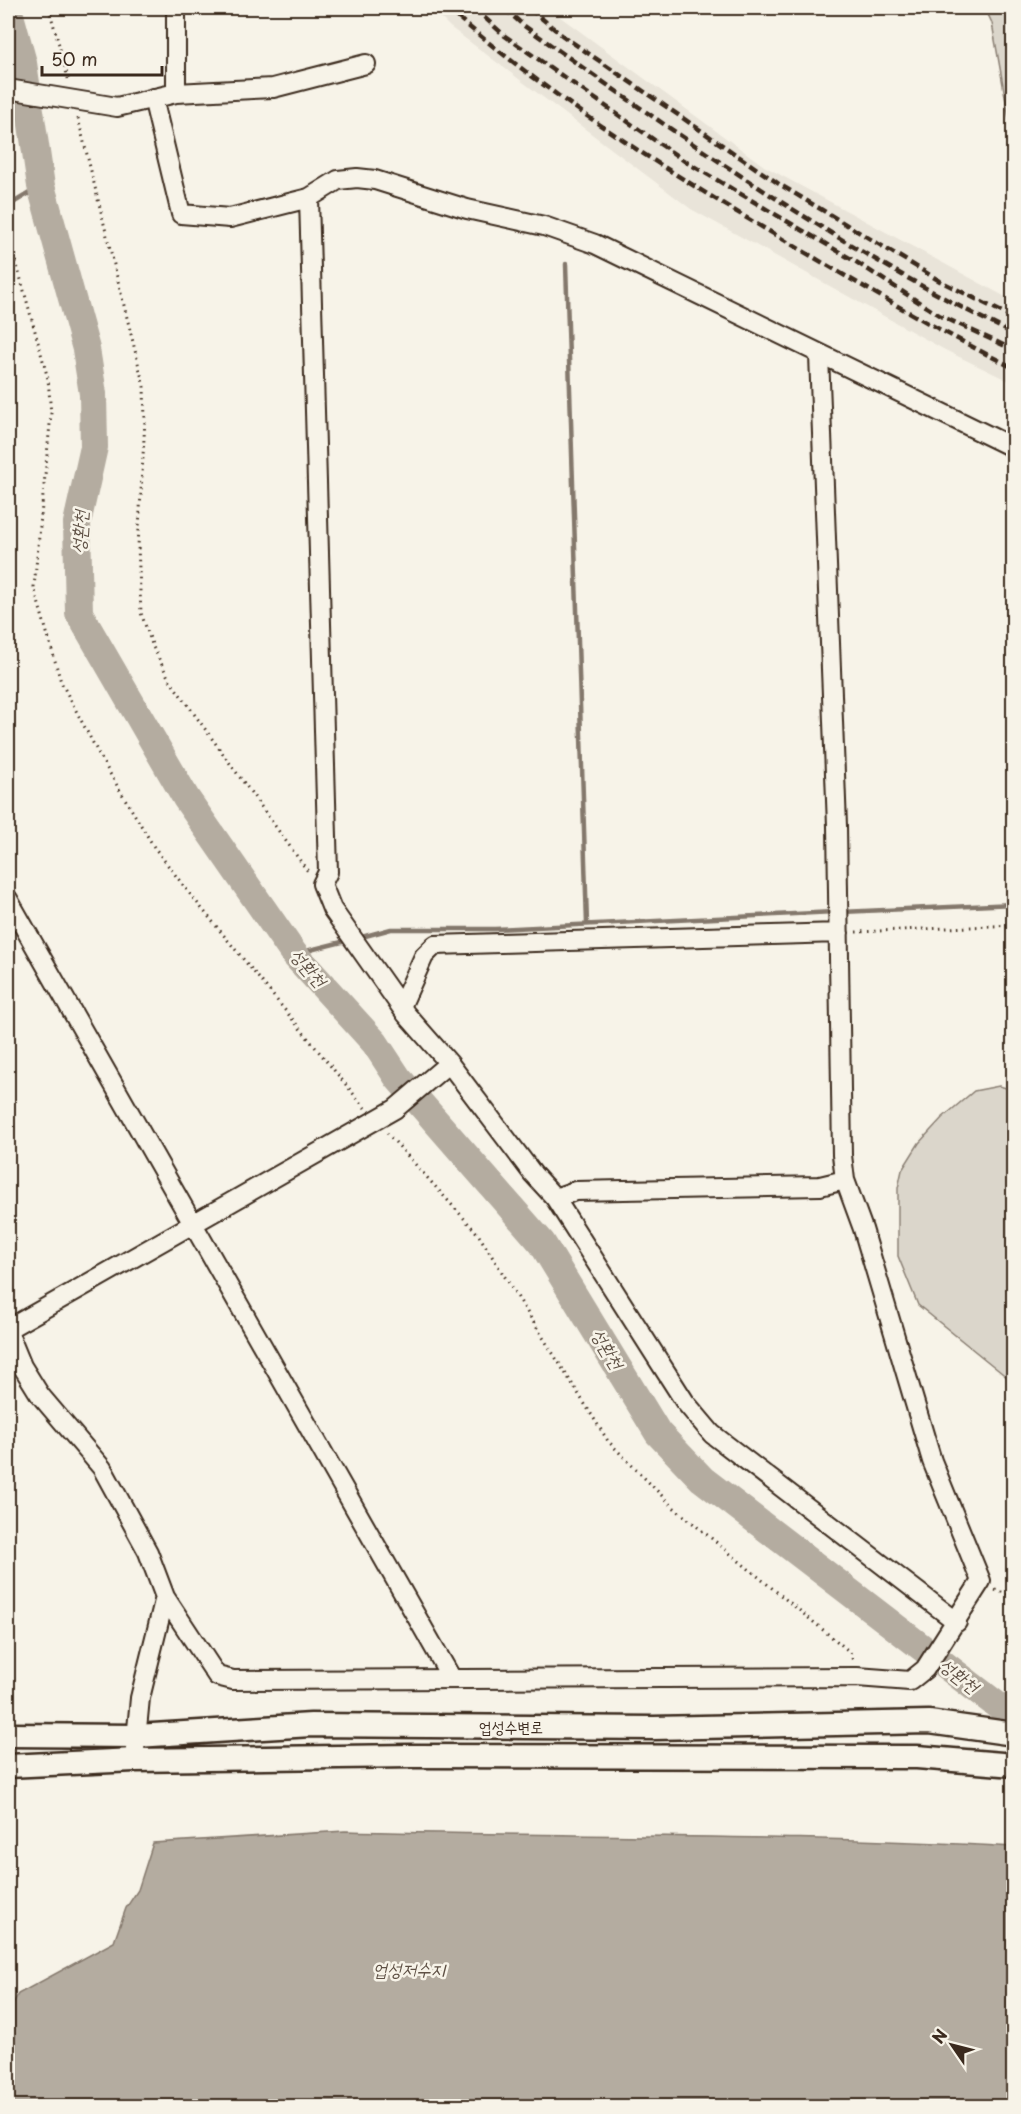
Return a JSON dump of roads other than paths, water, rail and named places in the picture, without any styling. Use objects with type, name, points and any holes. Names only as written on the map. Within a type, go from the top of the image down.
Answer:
[{"type":"main road","name":"업성수변로","points":[[8,1735],[137,1736],[311,1725],[654,1728],[929,1722],[1014,1734]]},
{"type":"main road","name":"업성수변로","points":[[8,1766],[134,1760],[411,1756],[905,1757],[1014,1765]]},
{"type":"street","points":[[176,8],[176,93]]},
{"type":"street","points":[[8,89],[117,107],[176,93],[273,88],[366,64]]},
{"type":"street","points":[[153,98],[181,214],[230,218],[309,198],[338,180],[366,179],[467,209],[544,226],[595,244],[1014,448]]},
{"type":"street","points":[[309,198],[328,872],[322,884],[332,909],[401,1007],[450,1064],[555,1198],[685,1402],[712,1434],[957,1622]]},
{"type":"street","points":[[450,1064],[395,1109],[8,1331],[22,1366],[40,1395],[102,1468],[147,1552],[165,1598],[217,1676],[233,1680],[857,1677],[910,1681],[924,1669],[945,1641],[981,1581],[932,1461],[863,1229],[845,1180],[842,1155],[838,901],[819,355]]},
{"type":"street","points":[[8,899],[452,1679]]},
{"type":"street","points":[[401,1007],[424,957],[435,945],[838,928]]},
{"type":"street","points":[[555,1198],[576,1191],[820,1186],[845,1180]]},
{"type":"street","points":[[134,1760],[140,1698],[165,1598]]},
{"type":"water","name":"업성저수지","points":[[345,1831],[763,1838],[1013,1847],[1013,2106],[8,2105],[8,2014],[18,1994],[114,1942],[126,1908],[138,1890],[153,1843]]},
{"type":"waterway","name":"성환천","points":[[8,8],[23,63],[41,186],[86,349],[93,394],[94,447],[77,523],[79,613],[186,798],[294,954],[375,1043],[398,1078],[542,1243],[658,1433],[702,1479],[1014,1718]]},
{"type":"waterway","points":[[8,206],[41,186]]},
{"type":"waterway","points":[[566,264],[587,924]]},
{"type":"waterway","points":[[842,912],[1014,904]]},
{"type":"waterway","points":[[358,938],[391,929],[495,929],[834,912]]},
{"type":"waterway","points":[[294,954],[350,940]]},
{"type":"railway","points":[[447,8],[528,73],[657,163],[873,292],[1014,368]]},
{"type":"railway","points":[[474,8],[505,36],[683,160],[853,260],[939,315],[1014,350]]},
{"type":"railway","points":[[504,8],[523,25],[582,67],[762,190],[887,266],[1014,334]]},
{"type":"railway","points":[[529,8],[563,36],[779,184],[940,281],[1014,318]]}]
